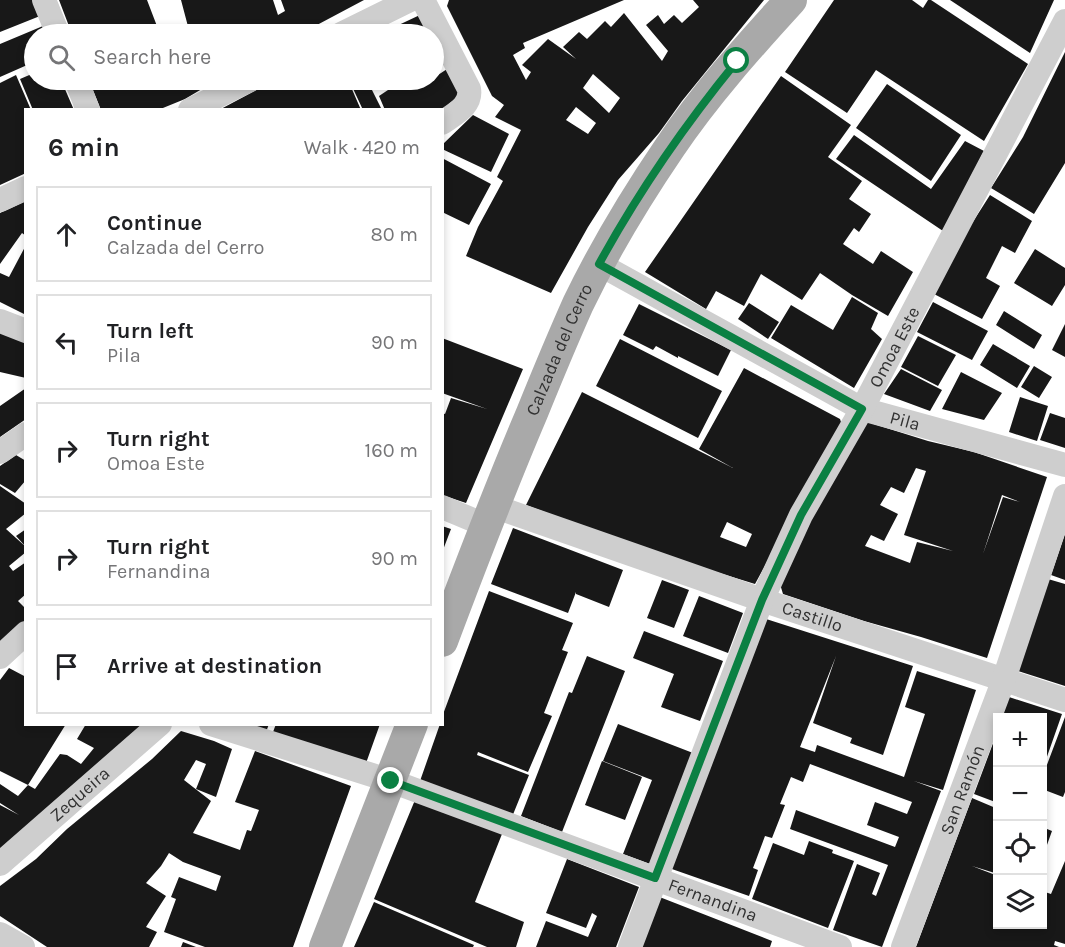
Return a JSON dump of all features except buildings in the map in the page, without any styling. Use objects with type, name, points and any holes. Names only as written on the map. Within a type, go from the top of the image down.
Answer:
[{"type":"main road","name":"Calzada del Cerro","points":[[444,636],[489,515],[579,304],[599,264],[645,186],[686,124],[791,0]]},
{"type":"main road","points":[[325,947],[411,726]]},
{"type":"street","points":[[44,0],[54,24]]},
{"type":"street","points":[[361,24],[410,0]]},
{"type":"street","points":[[423,0],[435,24]]},
{"type":"street","name":"Omoa Este","points":[[630,947],[762,600],[801,515],[862,409],[1065,21]]},
{"type":"street","points":[[444,41],[469,90],[470,97],[467,104],[444,121]]},
{"type":"street","points":[[80,90],[87,108]]},
{"type":"street","points":[[194,108],[230,90]]},
{"type":"street","points":[[0,200],[24,189]]},
{"type":"street","name":"Pila","points":[[599,264],[862,409],[1065,465]]},
{"type":"street","points":[[0,321],[24,330]]},
{"type":"street","points":[[0,453],[24,435]]},
{"type":"street","name":"San Ramón","points":[[903,947],[1004,679],[1065,496]]},
{"type":"street","name":"Castillo","points":[[444,507],[489,515],[762,600],[1065,700]]},
{"type":"street","points":[[1,655],[24,635]]},
{"type":"street","points":[[1,655],[24,661]]},
{"type":"street","name":"Zequeira","points":[[0,864],[158,726]]},
{"type":"street","name":"Fernandina","points":[[217,726],[391,781],[840,947]]},
{"type":"street","points":[[0,934],[23,947]]},
{"type":"route","points":[[391,781],[655,878],[762,600],[801,515],[862,409],[599,264],[669,148],[737,61]]}]
